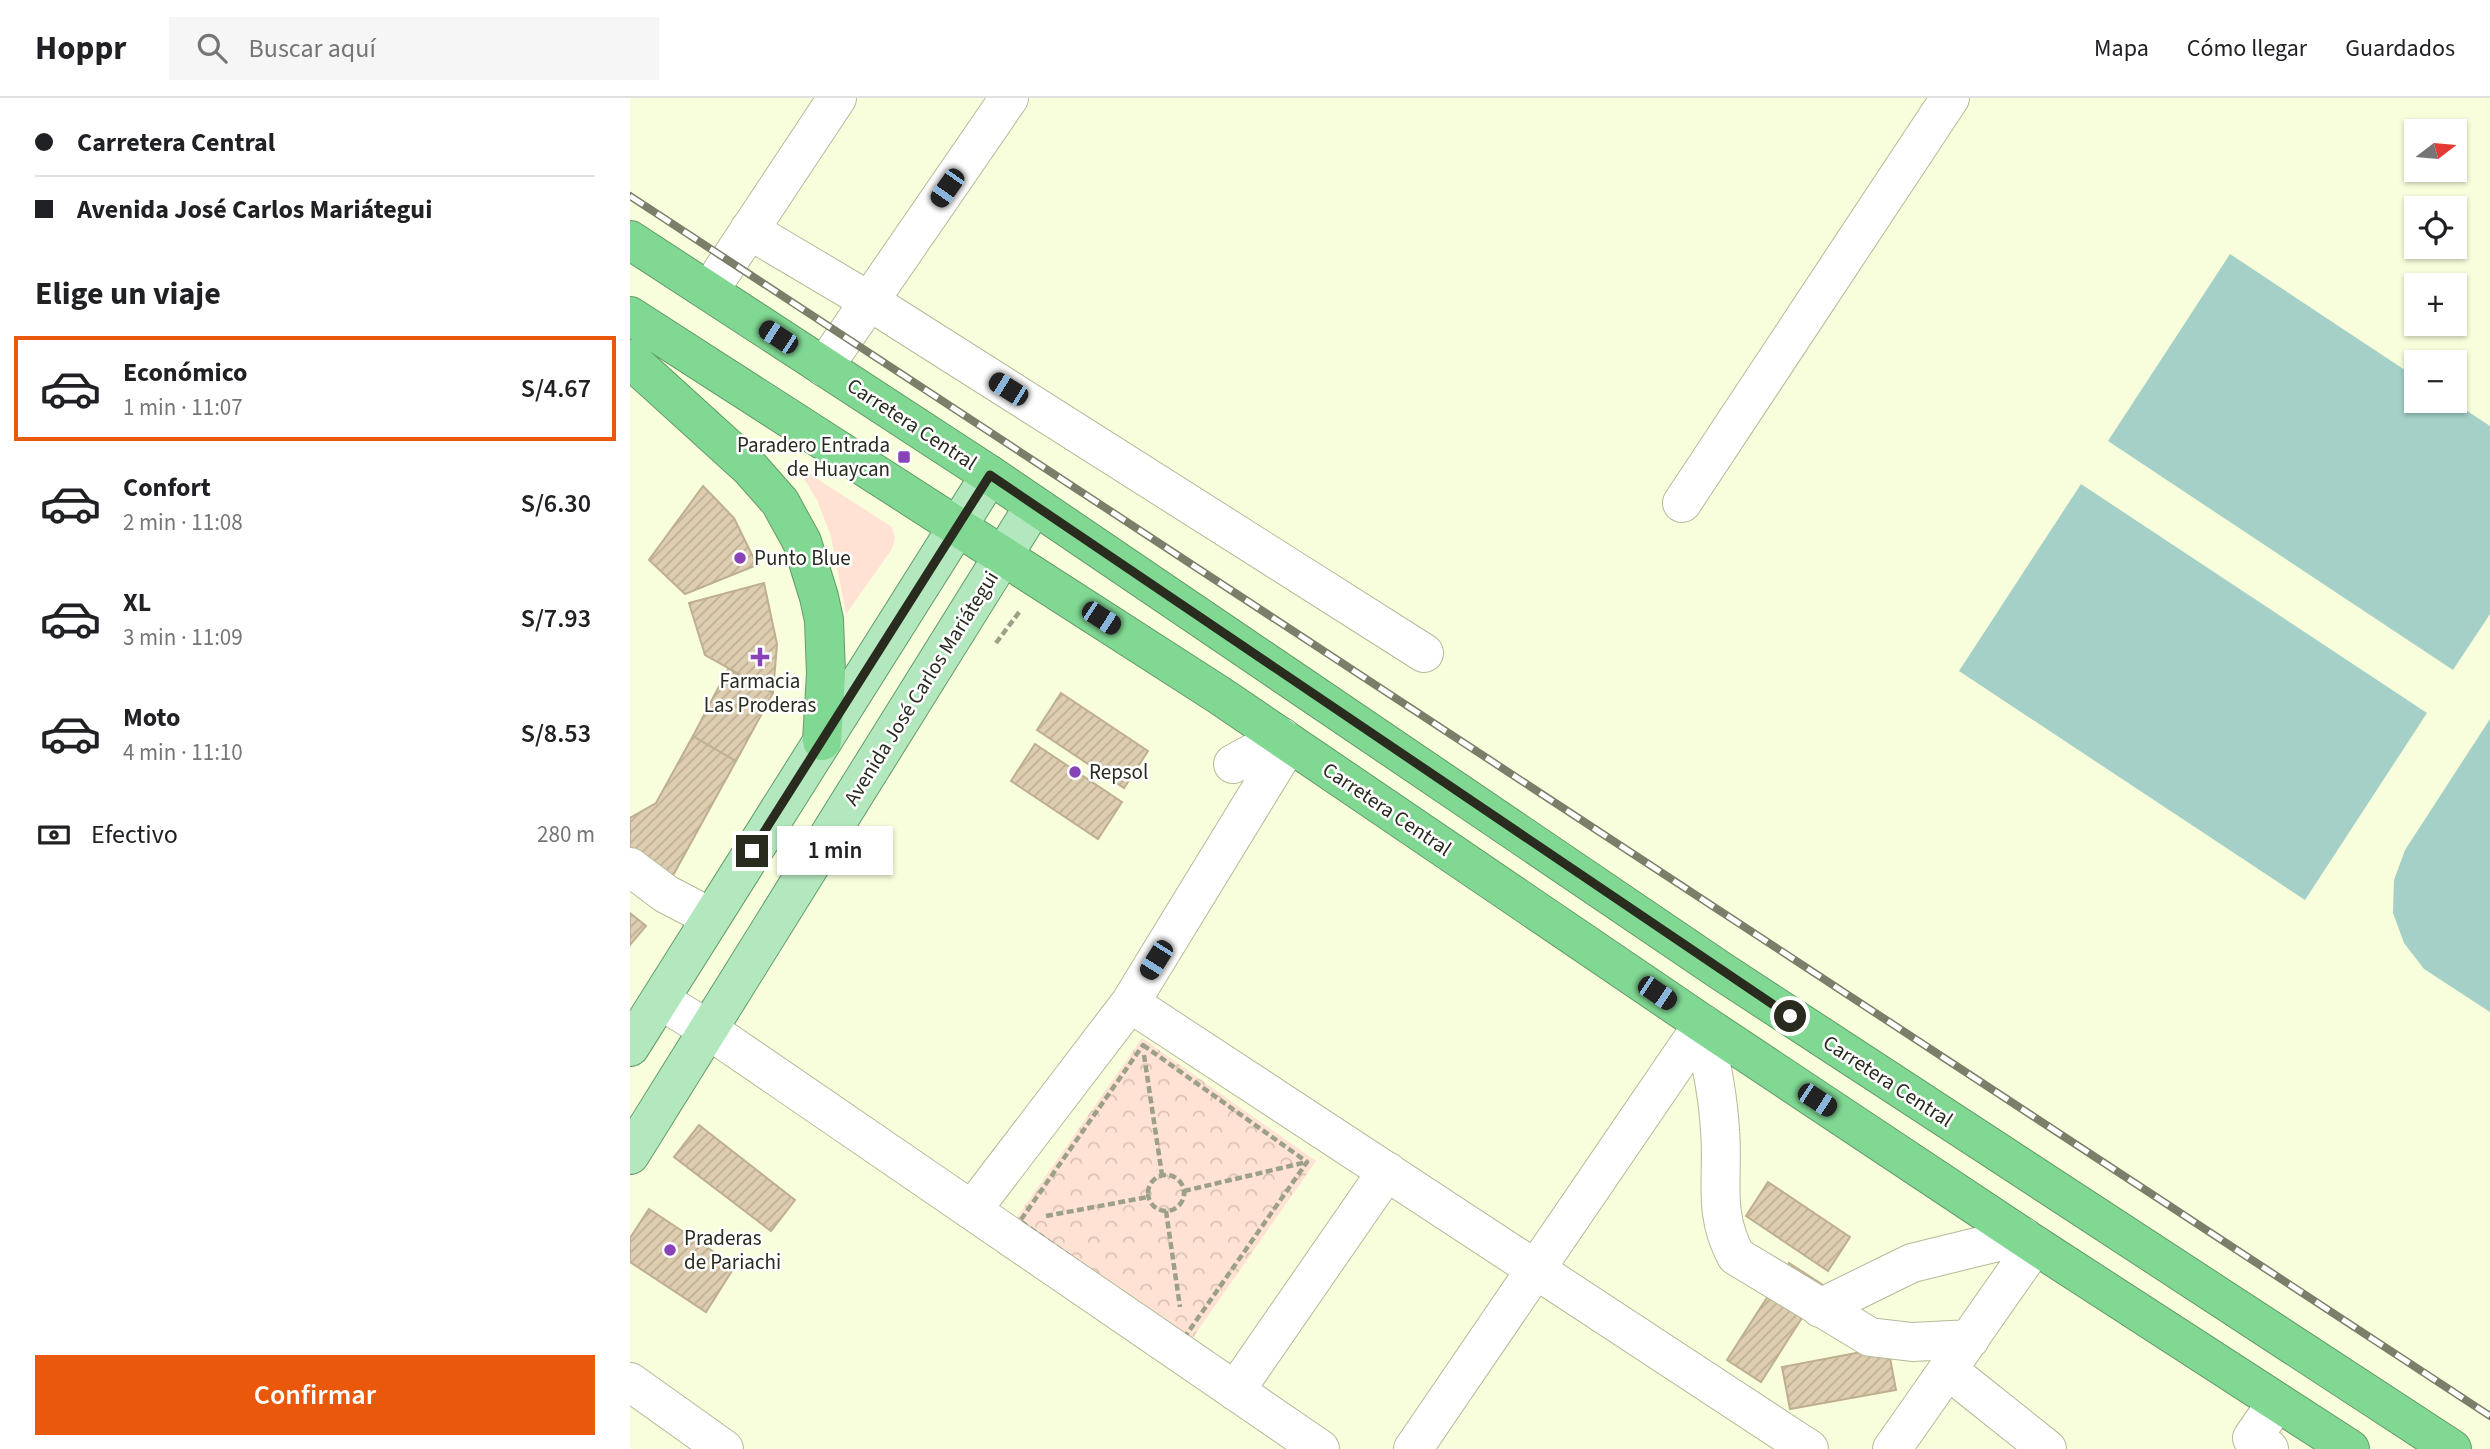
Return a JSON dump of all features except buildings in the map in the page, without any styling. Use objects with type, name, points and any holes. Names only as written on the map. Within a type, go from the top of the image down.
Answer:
[{"type":"highway","name":"Carretera Central","points":[[630,240],[990,475],[1721,971],[2452,1449]]},
{"type":"highway","name":"Carretera Central","points":[[630,316],[1003,554],[1286,740],[1703,1024],[2350,1449]]},
{"type":"highway","points":[[630,359],[750,468],[780,502],[802,542],[824,620],[826,674],[822,741]]},
{"type":"main road","points":[[630,1047],[990,475]]},
{"type":"main road","name":"Avenida José Carlos Mariátegui","points":[[630,1154],[1034,506]]},
{"type":"street","points":[[709,291],[837,98]]},
{"type":"street","points":[[824,367],[1009,98]]},
{"type":"street","points":[[1682,503],[1950,98]]},
{"type":"street","points":[[749,230],[869,301],[1424,653]]},
{"type":"street","points":[[1233,764],[1286,740]]},
{"type":"street","points":[[977,1213],[1133,1005],[1286,740]]},
{"type":"street","points":[[630,867],[666,894],[710,917]]},
{"type":"street","points":[[660,1000],[709,1030],[977,1213],[1181,1338],[1235,1391],[1320,1449]]},
{"type":"street","points":[[1133,1005],[1316,1147],[1387,1171],[1809,1449]]},
{"type":"street","points":[[1413,1449],[1703,1024]]},
{"type":"street","points":[[1703,1024],[1717,1089],[1721,1133],[1718,1194],[1726,1237],[1737,1256],[1870,1337],[1912,1342],[1970,1339]]},
{"type":"street","points":[[1235,1391],[1387,1171]]},
{"type":"street","points":[[1820,1308],[1912,1263],[2029,1240]]},
{"type":"street","points":[[1892,1449],[1970,1339],[2029,1240]]},
{"type":"street","points":[[1948,1370],[2047,1449]]},
{"type":"street","points":[[630,1382],[724,1449]]},
{"type":"street","points":[[2269,1449],[2252,1437],[2277,1402]]},
{"type":"path","points":[[1133,1005],[1143,1045],[1162,1175]]},
{"type":"path","points":[[1143,1045],[1316,1147]]},
{"type":"path","points":[[1020,1221],[1143,1045]]},
{"type":"path","points":[[1184,1191],[1316,1147]]},
{"type":"path","points":[[1020,1221],[1181,1338],[1316,1147]]},
{"type":"path","points":[[1168,1174],[1179,1180],[1184,1191],[1181,1202],[1172,1210],[1166,1211],[1155,1207],[1148,1196],[1149,1185],[1157,1177],[1168,1174]]},
{"type":"path","points":[[1046,1216],[1148,1196]]},
{"type":"path","points":[[1166,1211],[1181,1313]]},
{"type":"path","points":[[977,1213],[1020,1221],[1033,1219]]},
{"type":"green space","points":[[805,471],[892,527],[895,538],[892,549],[846,614],[831,536],[817,500],[800,472]]},
{"type":"green space","points":[[1142,1038],[1316,1161],[1187,1346],[1013,1223]]},
{"type":"water","points":[[2230,254],[2404,369],[2404,413],[2467,413],[2467,411],[2490,426],[2490,614],[2453,670],[2108,441]]},
{"type":"water","points":[[2081,484],[2427,713],[2305,900],[1959,671]]},
{"type":"water","points":[[2490,719],[2490,1012],[2424,969],[2404,943],[2393,913],[2394,880],[2405,850]]},
{"type":"railway","points":[[630,196],[2490,1416]]},
{"type":"place","name":"Paradero Entrada de Huaycan","points":[[904,457]]},
{"type":"place","name":"Punto Blue","points":[[740,558]]},
{"type":"place","name":"Farmacia Las Proderas","points":[[760,657]]},
{"type":"place","name":"Repsol","points":[[1075,772]]},
{"type":"place","name":"Praderas de Pariachi","points":[[670,1250]]},
{"type":"route","points":[[752,851],[990,475],[1790,1016]]}]
